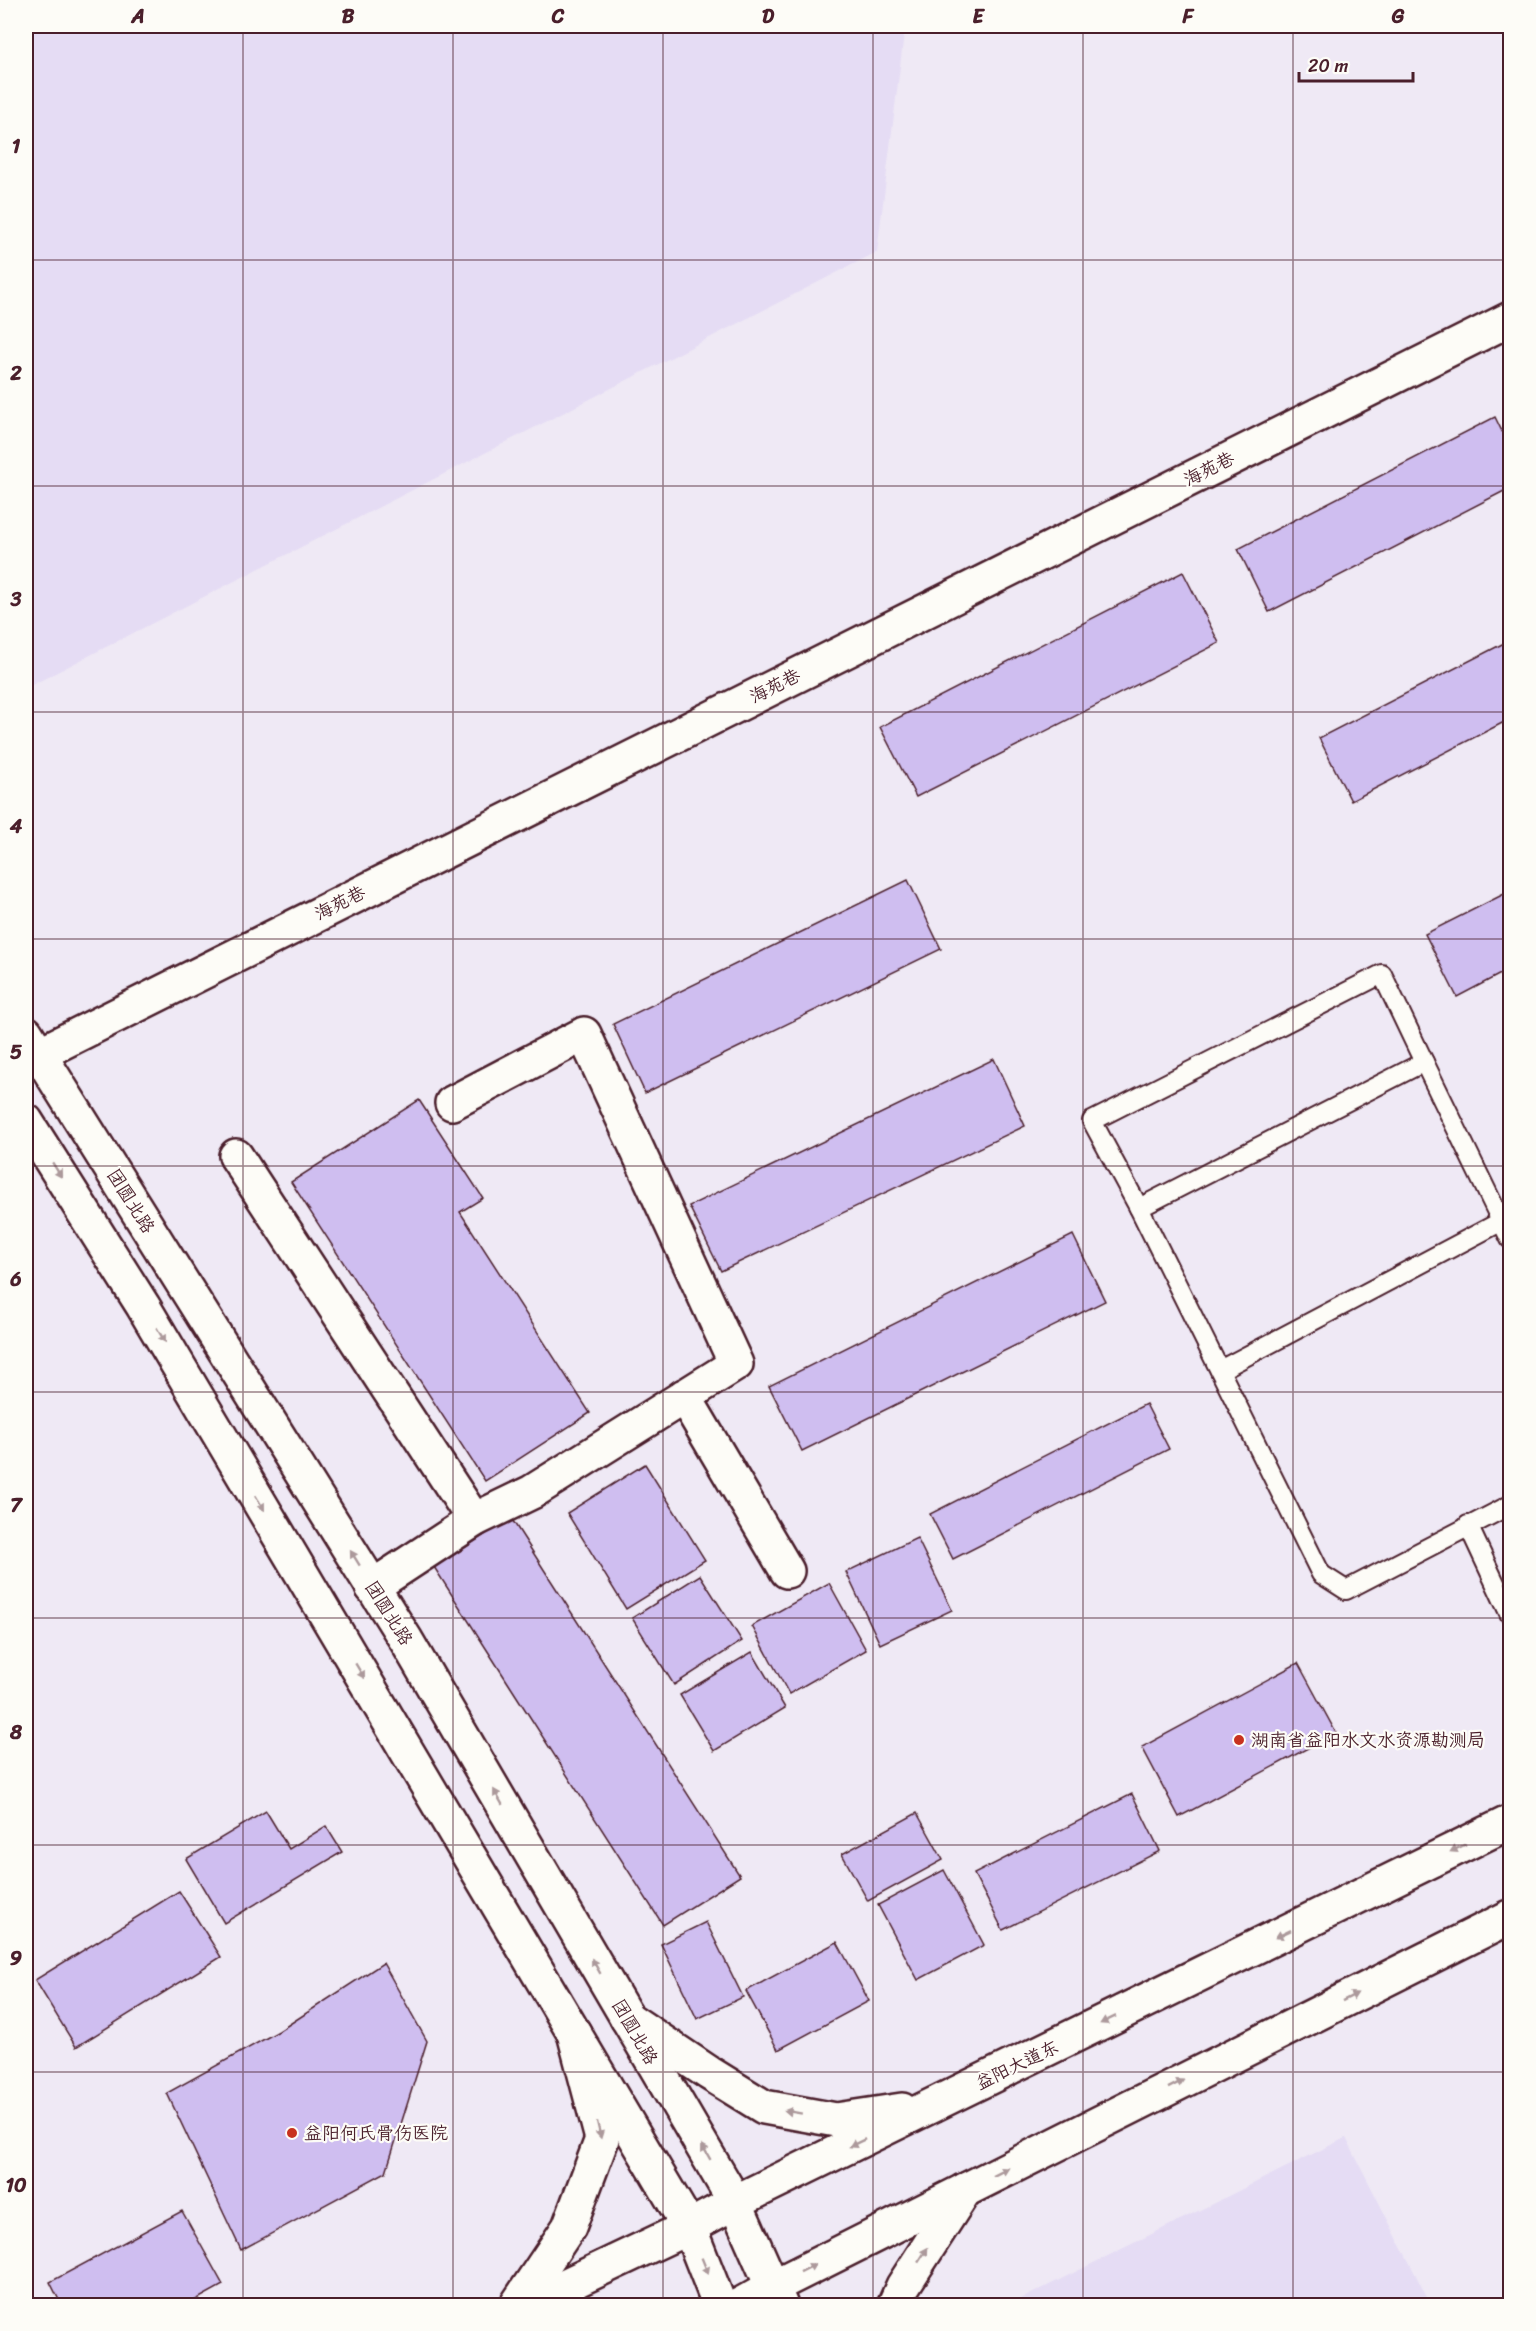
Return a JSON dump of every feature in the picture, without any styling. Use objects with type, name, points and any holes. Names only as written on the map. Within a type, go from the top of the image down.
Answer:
[{"type":"main road","name":"海苑巷","points":[[32,1043],[1510,319]]},
{"type":"main road","points":[[372,1587],[474,1520],[532,1492],[736,1364],[584,1034],[452,1103]]},
{"type":"main road","name":"团圆北路","points":[[32,1043],[372,1587],[735,2202],[777,2296]]},
{"type":"main road","points":[[26,1121],[143,1306],[689,2227],[720,2306]]},
{"type":"main road","points":[[236,1156],[474,1520]]},
{"type":"main road","points":[[684,1396],[787,1571]]},
{"type":"main road","name":"益阳大道东","points":[[522,2306],[689,2227],[735,2202],[1510,1822]]},
{"type":"main road","points":[[738,2306],[777,2296],[965,2190],[1510,1917]]},
{"type":"main road","points":[[627,2018],[764,2107],[836,2120],[934,2105]]},
{"type":"main road","points":[[516,2306],[568,2227],[602,2139],[574,2033]]},
{"type":"main road","points":[[894,2306],[903,2286],[965,2190]]},
{"type":"lane","points":[[1510,1239],[1382,974],[1092,1120],[1139,1208],[1321,1574],[1346,1590],[1510,1505]]},
{"type":"lane","points":[[1139,1208],[1424,1062]]},
{"type":"lane","points":[[1220,1370],[1502,1221]]},
{"type":"lane","points":[[1468,1525],[1510,1615]]},
{"type":"shaded area","points":[[26,26],[905,26],[877,252],[26,688]]},
{"type":"shaded area","points":[[1345,2138],[1431,2305],[1009,2305]]},
{"type":"building","points":[[1495,417],[1510,448],[1510,488],[1269,612],[1238,549]]},
{"type":"building","points":[[1183,572],[1219,643],[916,797],[880,727]]},
{"type":"building","points":[[1510,640],[1510,719],[1351,801],[1319,738]]},
{"type":"building","points":[[908,880],[941,949],[645,1093],[613,1024]]},
{"type":"building","points":[[1510,891],[1510,969],[1457,997],[1425,934]]},
{"type":"building","points":[[994,1059],[1025,1126],[721,1271],[689,1206]]},
{"type":"building","points":[[419,1100],[483,1198],[460,1212],[590,1413],[485,1481],[291,1182]]},
{"type":"building","points":[[1073,1235],[1105,1301],[802,1451],[769,1386]]},
{"type":"building","points":[[1146,1404],[1169,1449],[953,1559],[930,1514]]},
{"type":"building","points":[[645,1464],[705,1560],[626,1609],[567,1513]]},
{"type":"building","points":[[511,1518],[740,1876],[663,1925],[434,1567]]},
{"type":"building","points":[[917,1538],[952,1610],[880,1644],[846,1572]]},
{"type":"building","points":[[700,1575],[742,1641],[674,1685],[632,1618]]},
{"type":"building","points":[[829,1583],[866,1650],[789,1694],[752,1626]]},
{"type":"building","points":[[752,1652],[785,1708],[714,1751],[680,1695]]},
{"type":"building","name":"湖南省益阳水文水资源勘测局","points":[[1298,1663],[1336,1733],[1179,1817],[1142,1747]]},
{"type":"building","points":[[1132,1794],[1160,1851],[1003,1930],[974,1874]]},
{"type":"building","points":[[266,1811],[289,1849],[326,1826],[342,1852],[224,1923],[186,1859]]},
{"type":"building","points":[[917,1813],[943,1860],[868,1901],[842,1854]]},
{"type":"building","points":[[944,1870],[984,1945],[918,1980],[878,1905]]},
{"type":"building","points":[[179,1891],[221,1957],[76,2047],[35,1980]]},
{"type":"building","points":[[706,1922],[743,1997],[697,2019],[661,1944]]},
{"type":"building","points":[[837,1942],[869,2001],[778,2050],[746,1991]]},
{"type":"building","name":"益阳何氏骨伤医院","points":[[383,1963],[427,2041],[386,2172],[241,2250],[167,2093],[279,2031]]},
{"type":"building","points":[[182,2211],[223,2285],[185,2306],[62,2306],[50,2282]]},
{"type":"place","name":"湖南省益阳水文水资源勘测局","points":[[1239,1740]]},
{"type":"place","name":"益阳何氏骨伤医院","points":[[292,2133]]}]
